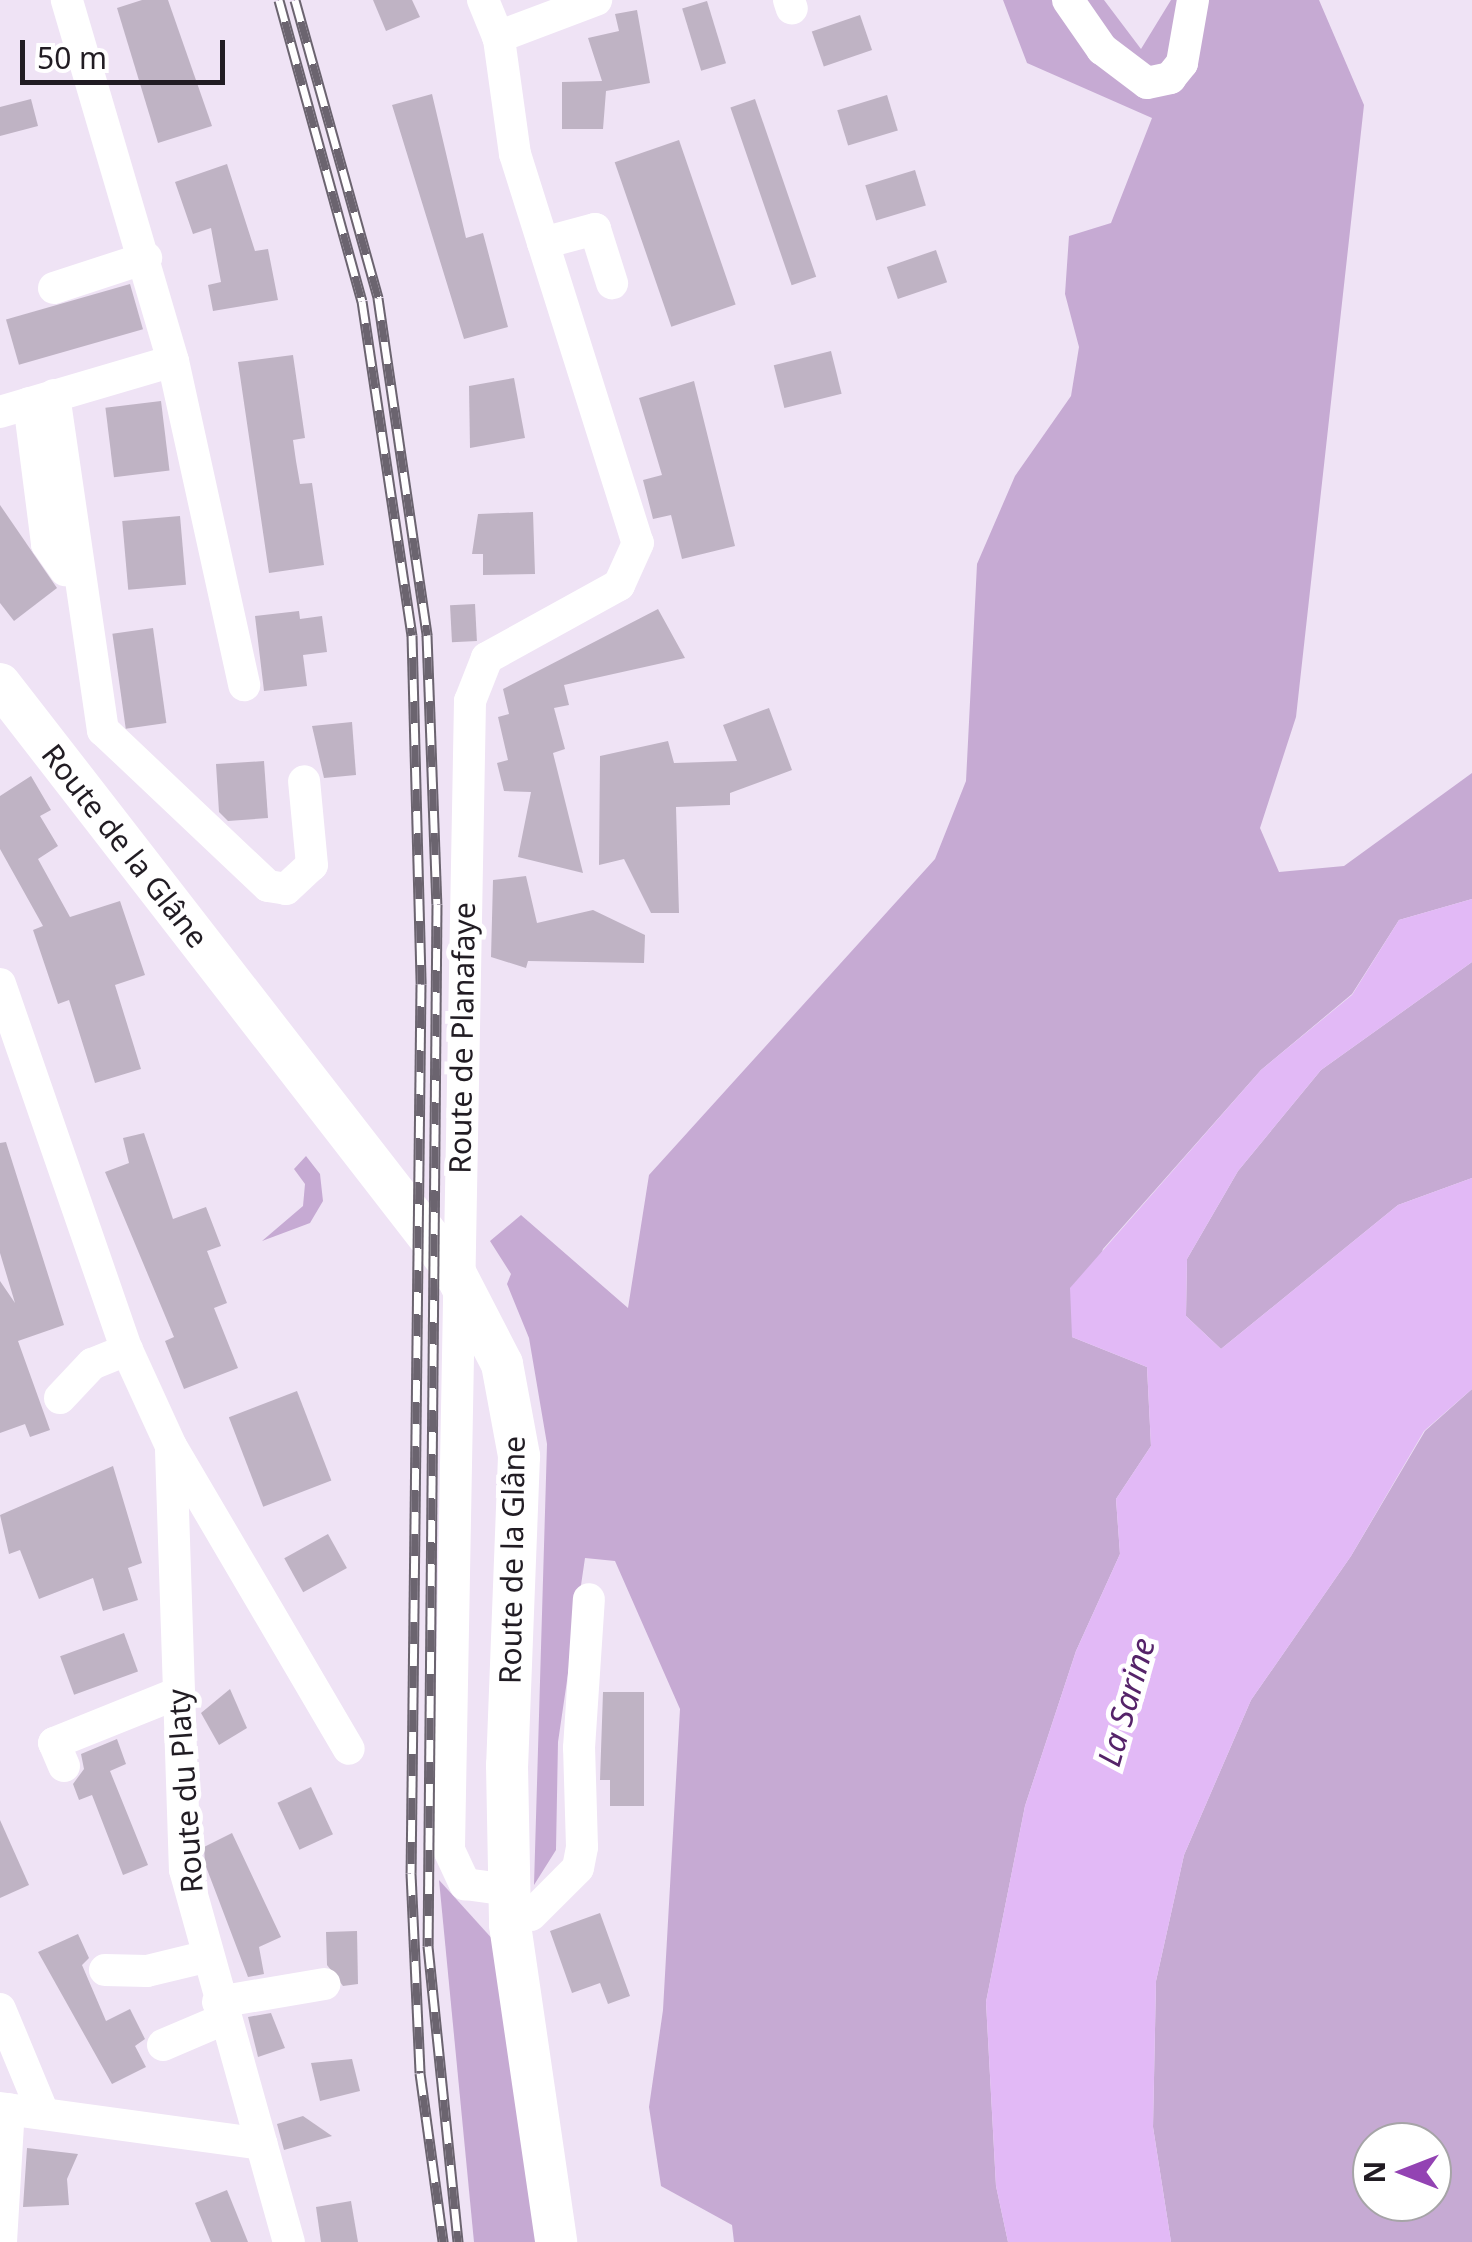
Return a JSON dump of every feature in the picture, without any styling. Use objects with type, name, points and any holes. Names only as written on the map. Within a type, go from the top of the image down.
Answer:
[{"type":"main road","name":"Route de la Glâne","points":[[3,694],[320,1100],[479,1313],[502,1364],[519,1456],[518,2015],[556,2242]]},
{"type":"street","points":[[67,0],[146,258],[173,361],[244,684]]},
{"type":"street","name":"Route de Planafaye","points":[[483,0],[498,37],[515,154],[638,543],[619,586],[487,658],[470,701],[449,1850],[465,1884],[520,1902]]},
{"type":"street","points":[[498,37],[596,0]]},
{"type":"street","points":[[1068,0],[1102,50],[1147,83],[1170,78],[1182,63],[1193,0]]},
{"type":"street","points":[[543,243],[594,229],[612,284]]},
{"type":"street","points":[[54,288],[146,258]]},
{"type":"street","points":[[28,403],[173,361]]},
{"type":"street","points":[[28,403],[47,544],[66,570]]},
{"type":"street","points":[[28,403],[103,730],[268,886],[286,890],[312,865],[304,780]]},
{"type":"street","name":"Route du Platy","points":[[0,984],[127,1350],[171,1446],[350,1749]]},
{"type":"street","points":[[60,1398],[92,1364],[127,1350]]},
{"type":"street","name":"Route du Platy","points":[[171,1446],[176,1694],[186,1870],[205,1957],[290,2242]]},
{"type":"street","points":[[520,1902],[578,1868],[582,1847],[579,1748],[590,1599]]},
{"type":"street","points":[[64,1766],[54,1743],[176,1694]]},
{"type":"street","points":[[105,1970],[146,1972],[205,1957]]},
{"type":"street","points":[[162,2045],[222,2011],[324,1984]]},
{"type":"street","points":[[0,2009],[44,2113]]},
{"type":"street","points":[[2,2242],[4,2108],[262,2144]]},
{"type":"shaded area","points":[[1003,0],[1104,0],[1141,49],[1171,0],[1319,0],[1364,105],[1296,717],[1260,828],[1279,872],[1344,866],[1472,773],[1472,899],[1399,920],[1352,994],[1261,1070],[1103,1249],[1072,1337],[1147,1367],[1151,1446],[1116,1499],[1120,1554],[1076,1651],[1025,1806],[986,2002],[996,2186],[1008,2242],[734,2242],[732,2225],[661,2186],[649,2107],[663,2010],[680,1709],[615,1561],[585,1558],[558,1742],[556,1850],[534,1885],[547,1444],[529,1338],[507,1284],[511,1274],[490,1241],[521,1215],[628,1308],[649,1175],[935,859],[966,781],[977,564],[1015,476],[1071,396],[1079,347],[1065,294],[1069,236],[1111,223],[1152,118],[1027,63]]},
{"type":"shaded area","points":[[1472,962],[1472,1178],[1398,1205],[1221,1349],[1186,1316],[1187,1259],[1238,1171],[1321,1070]]},
{"type":"shaded area","points":[[306,1156],[320,1174],[323,1201],[310,1223],[262,1241],[303,1206],[305,1184],[294,1169]]},
{"type":"shaded area","points":[[1472,1389],[1472,2242],[1171,2242],[1153,2127],[1156,1981],[1184,1855],[1251,1700],[1351,1556],[1425,1431]]},
{"type":"shaded area","points":[[439,1880],[496,1943],[540,2242],[474,2242]]},
{"type":"water","name":"La Sarine","points":[[1472,899],[1472,962],[1321,1070],[1238,1171],[1187,1259],[1186,1316],[1221,1349],[1398,1205],[1472,1178],[1472,1389],[1424,1431],[1351,1556],[1251,1700],[1184,1855],[1156,1981],[1153,2127],[1171,2242],[1008,2242],[996,2186],[986,2002],[1025,1806],[1076,1651],[1120,1554],[1116,1499],[1151,1446],[1147,1367],[1072,1337],[1070,1288],[1261,1070],[1352,995],[1399,920]]},
{"type":"building","points":[[142,0],[168,0],[212,126],[158,143],[117,8]]},
{"type":"building","points":[[373,0],[412,0],[420,17],[386,31]]},
{"type":"building","points":[[707,1],[726,63],[701,71],[682,9]]},
{"type":"building","points":[[637,10],[650,83],[606,91],[603,129],[562,129],[562,82],[602,81],[588,38],[619,31],[615,14]]},
{"type":"building","points":[[860,15],[872,50],[824,67],[812,32]]},
{"type":"building","points":[[432,94],[466,238],[483,233],[508,327],[464,339],[392,105]]},
{"type":"building","points":[[887,95],[898,130],[848,146],[837,110]]},
{"type":"building","points":[[31,99],[38,126],[0,136],[0,107]]},
{"type":"building","points":[[755,99],[816,277],[792,285],[730,107]]},
{"type":"building","points":[[679,140],[736,305],[671,327],[615,162]]},
{"type":"building","points":[[227,164],[255,251],[268,249],[278,300],[213,311],[208,285],[221,282],[211,228],[193,234],[175,182]]},
{"type":"building","points":[[915,170],[926,205],[876,221],[865,185]]},
{"type":"building","points":[[936,250],[947,282],[898,299],[887,267]]},
{"type":"building","points":[[130,284],[143,329],[19,365],[6,320]]},
{"type":"building","points":[[831,351],[842,394],[784,408],[774,365]]},
{"type":"building","points":[[293,355],[305,438],[293,440],[296,461],[300,484],[312,483],[324,565],[269,573],[238,362]]},
{"type":"building","points":[[514,378],[525,438],[470,448],[469,386]]},
{"type":"building","points":[[694,381],[735,546],[682,559],[671,515],[653,519],[643,480],[662,475],[639,398]]},
{"type":"building","points":[[161,401],[170,470],[114,477],[105,408]]},
{"type":"building","points":[[0,505],[57,588],[14,621],[0,603]]},
{"type":"building","points":[[533,512],[535,574],[483,575],[483,554],[472,554],[478,514]]},
{"type":"building","points":[[180,516],[186,585],[128,590],[122,521]]},
{"type":"building","points":[[475,604],[477,641],[452,642],[450,605]]},
{"type":"building","points":[[658,609],[685,658],[564,685],[569,705],[554,708],[565,749],[553,753],[583,873],[518,857],[531,792],[504,791],[497,763],[508,760],[498,717],[509,714],[503,689]]},
{"type":"building","points":[[299,611],[300,619],[322,616],[327,652],[303,655],[307,686],[264,691],[255,616]]},
{"type":"building","points":[[153,628],[166,723],[126,729],[112,634]]},
{"type":"building","points":[[769,708],[792,770],[730,793],[730,805],[676,807],[679,913],[651,913],[624,859],[599,865],[600,756],[668,741],[674,763],[737,761],[723,725]]},
{"type":"building","points":[[352,722],[356,775],[324,778],[312,726]]},
{"type":"building","points":[[264,761],[268,818],[228,821],[219,812],[216,764]]},
{"type":"building","points":[[31,776],[51,810],[40,816],[58,846],[38,859],[70,917],[120,901],[145,975],[115,985],[141,1069],[95,1083],[69,1000],[58,1004],[33,930],[43,926],[0,849],[0,796]]},
{"type":"building","points":[[526,876],[537,923],[593,910],[645,935],[644,963],[528,961],[526,968],[491,957],[493,880]]},
{"type":"building","points":[[144,1133],[173,1219],[206,1207],[221,1246],[207,1251],[227,1303],[214,1308],[238,1368],[184,1389],[165,1341],[174,1337],[105,1172],[129,1163],[123,1138]]},
{"type":"building","points":[[6,1142],[64,1325],[18,1341],[50,1430],[30,1437],[25,1424],[0,1433],[0,1281],[15,1303],[0,1253],[0,1143]]},
{"type":"building","points":[[297,1391],[331,1481],[263,1507],[229,1417]]},
{"type":"building","points":[[113,1466],[142,1563],[128,1568],[138,1600],[103,1611],[93,1578],[39,1599],[20,1550],[9,1554],[0,1515]]},
{"type":"building","points":[[328,1534],[347,1568],[303,1592],[284,1558]]},
{"type":"building","points":[[124,1633],[138,1672],[74,1695],[60,1656]]},
{"type":"building","points":[[230,1689],[247,1728],[219,1745],[201,1713]]},
{"type":"building","points":[[603,1692],[644,1692],[644,1806],[610,1806],[610,1780],[600,1780]]},
{"type":"building","points":[[117,1739],[126,1764],[110,1771],[148,1865],[123,1875],[92,1795],[79,1800],[73,1784],[84,1769],[81,1754]]},
{"type":"building","points":[[311,1787],[333,1834],[299,1850],[277,1803]]},
{"type":"building","points":[[0,1820],[29,1885],[0,1898]]},
{"type":"building","points":[[232,1833],[281,1937],[259,1947],[264,1974],[248,1977],[205,1864],[204,1847]]},
{"type":"building","points":[[600,1913],[630,1996],[608,2004],[600,1983],[572,1993],[550,1931]]},
{"type":"building","points":[[357,1931],[358,1984],[343,1986],[327,1965],[326,1932]]},
{"type":"building","points":[[78,1934],[89,1958],[82,1965],[106,2021],[130,2009],[145,2039],[135,2046],[146,2067],[112,2084],[38,1952]]},
{"type":"building","points":[[271,2013],[285,2048],[258,2057],[248,2017]]},
{"type":"building","points":[[352,2059],[360,2091],[320,2101],[311,2063]]},
{"type":"building","points":[[303,2116],[332,2136],[284,2150],[277,2124]]},
{"type":"building","points":[[27,2148],[78,2154],[67,2179],[69,2205],[23,2207]]},
{"type":"building","points":[[227,2190],[248,2242],[211,2242],[195,2203]]},
{"type":"building","points":[[351,2201],[358,2242],[321,2242],[316,2207]]},
{"type":"railway","points":[[279,0],[362,301],[412,635],[421,984],[411,1873],[420,2073],[443,2242]]},
{"type":"railway","points":[[295,0],[378,298],[427,635],[437,904],[428,1946],[458,2242]]}]
